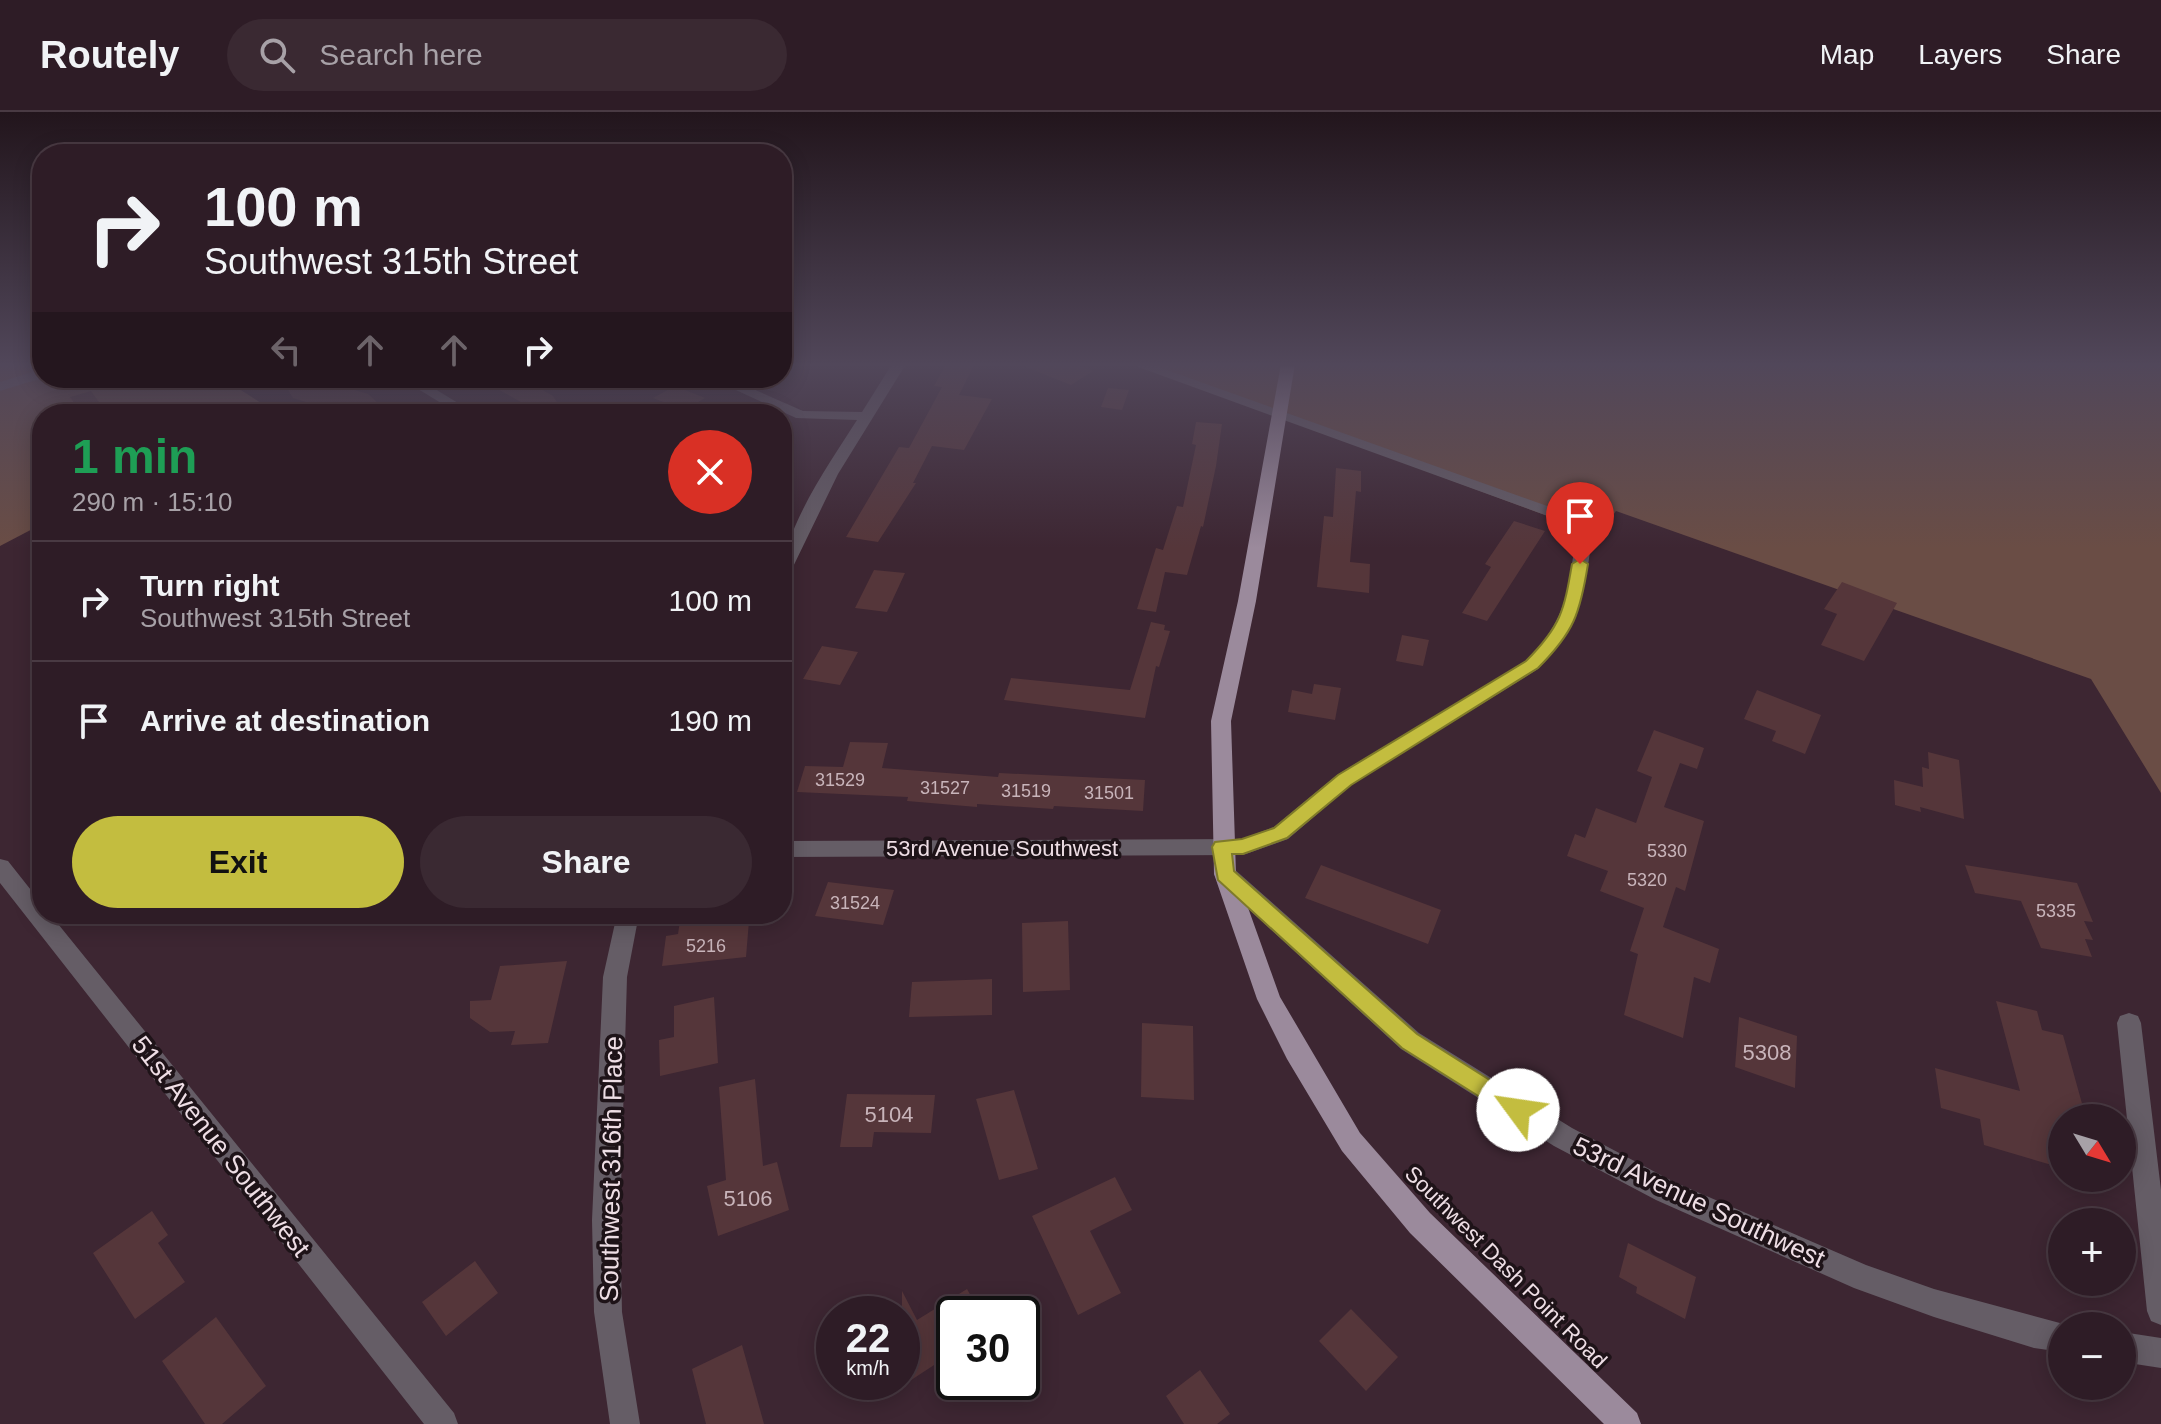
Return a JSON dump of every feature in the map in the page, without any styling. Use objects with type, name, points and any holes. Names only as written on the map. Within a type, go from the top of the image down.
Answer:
[{"type":"main road","name":"Southwest Dash Point Road","points":[[1277,425],[1247,601],[1221,721],[1225,874],[1269,999],[1296,1051],[1351,1142],[1420,1223],[1626,1424]]},
{"type":"street","points":[[792,552],[830,474],[859,425]]},
{"type":"street","name":"53rd Avenue Southwest","points":[[792,849],[1243,847],[1281,833],[1344,780],[1532,665],[1555,642],[1572,610],[1586,525],[1305,425]]},
{"type":"street","name":"51st Avenue Southwest","points":[[0,867],[32,907]]},
{"type":"street","name":"53rd Avenue Southwest","points":[[1225,874],[1410,1041],[1563,1137],[1665,1191],[1864,1278],[1934,1303],[2048,1335]]},
{"type":"street","name":"51st Avenue Southwest","points":[[45,924],[443,1424]]},
{"type":"street","name":"Southwest 316th Place","points":[[625,1424],[608,1312],[606,1220],[615,977],[626,924]]},
{"type":"street","points":[[2129,1023],[2161,1311]]},
{"type":"street","points":[[2136,1349],[2161,1353]]},
{"type":"shaded area","points":[[0,425],[32,425],[32,529],[0,546]]},
{"type":"shaded area","points":[[1302,425],[2161,425],[2161,793],[2091,679],[1616,511],[1599,535]]},
{"type":"building","points":[[921,425],[978,425],[964,450],[932,446],[913,483],[916,483],[878,542],[846,537],[899,447],[909,448]]},
{"type":"building","points":[[1195,425],[1222,425],[1203,527],[1187,575],[1165,572],[1156,612],[1137,609],[1156,548],[1163,550],[1177,506],[1183,507],[1196,445],[1192,444]]},
{"type":"building","points":[[1336,468],[1361,471],[1361,492],[1356,491],[1350,562],[1370,564],[1369,593],[1317,587],[1324,516],[1333,517]]},
{"type":"building","points":[[1514,521],[1545,531],[1487,621],[1462,613],[1491,567],[1485,564]]},
{"type":"building","points":[[874,570],[905,573],[887,612],[855,608]]},
{"type":"building","points":[[1842,582],[1897,603],[1864,661],[1821,645],[1837,614],[1824,609]]},
{"type":"building","points":[[1151,622],[1165,625],[1164,630],[1170,631],[1159,667],[1156,666],[1145,718],[1004,700],[1011,678],[1130,690]]},
{"type":"building","points":[[1402,635],[1429,640],[1423,666],[1396,661]]},
{"type":"building","points":[[822,646],[858,652],[840,685],[803,679]]},
{"type":"building","points":[[1314,684],[1341,688],[1335,720],[1288,712],[1292,690],[1312,694]]},
{"type":"building","points":[[1757,690],[1821,715],[1805,754],[1772,741],[1776,731],[1744,719]]},
{"type":"building","points":[[1654,730],[1704,748],[1697,769],[1680,763],[1664,807],[1704,821],[1685,891],[1676,887],[1663,927],[1719,949],[1710,983],[1694,977],[1683,1038],[1624,1015],[1638,954],[1630,951],[1644,908],[1600,891],[1608,871],[1567,856],[1575,834],[1585,838],[1596,808],[1636,823],[1652,777],[1637,771]]},
{"type":"building","points":[[850,742],[888,743],[882,768],[998,777],[999,773],[1145,780],[1143,811],[977,804],[977,807],[907,801],[908,797],[797,792],[805,766],[843,767]]},
{"type":"building","points":[[1928,752],[1959,760],[1964,819],[1920,807],[1921,812],[1895,805],[1894,780],[1923,787],[1922,767],[1929,769]]},
{"type":"building","points":[[1321,865],[1441,910],[1428,944],[1305,898]]},
{"type":"building","points":[[1965,865],[2077,883],[2093,922],[2084,921],[2093,940],[2085,939],[2092,957],[2041,948],[2021,901],[1975,893]]},
{"type":"building","points":[[828,882],[894,890],[883,925],[815,916]]},
{"type":"building","points":[[1068,921],[1070,990],[1023,992],[1022,923]]},
{"type":"building","points":[[680,924],[749,924],[746,957],[662,966],[666,936],[678,934]]},
{"type":"building","points":[[567,961],[548,1043],[511,1045],[515,1031],[490,1032],[470,1018],[470,1001],[491,1000],[500,966]]},
{"type":"building","points":[[992,979],[992,1015],[909,1017],[912,982]]},
{"type":"building","points":[[714,997],[718,1063],[660,1076],[659,1040],[674,1037],[674,1006]]},
{"type":"building","points":[[1996,1001],[2037,1011],[2042,1030],[2063,1035],[2082,1104],[2048,1104],[2048,1164],[1984,1145],[1980,1119],[1941,1108],[1935,1068],[2020,1091]]},
{"type":"building","points":[[1739,1017],[1797,1036],[1795,1088],[1735,1067]]},
{"type":"building","points":[[1142,1023],[1193,1026],[1194,1100],[1141,1097]]},
{"type":"building","points":[[755,1079],[763,1166],[777,1162],[789,1210],[718,1236],[707,1186],[726,1180],[719,1087]]},
{"type":"building","points":[[1014,1090],[1038,1169],[999,1180],[976,1099]]},
{"type":"building","points":[[847,1094],[935,1095],[931,1133],[874,1132],[872,1147],[840,1147]]},
{"type":"building","points":[[1115,1177],[1132,1210],[1090,1231],[1121,1293],[1078,1315],[1032,1216]]},
{"type":"building","points":[[152,1211],[168,1235],[158,1243],[185,1282],[135,1319],[93,1253]]},
{"type":"building","points":[[1628,1243],[1696,1277],[1685,1319],[1636,1293],[1637,1287],[1619,1277]]},
{"type":"building","points":[[475,1261],[498,1293],[446,1336],[422,1302]]},
{"type":"building","points":[[967,1289],[971,1296],[956,1296]]},
{"type":"building","points":[[936,1308],[936,1364],[920,1374],[920,1318]]},
{"type":"building","points":[[1351,1309],[1398,1357],[1366,1391],[1319,1341]]},
{"type":"building","points":[[216,1317],[266,1386],[222,1424],[205,1424],[162,1361]]},
{"type":"building","points":[[742,1345],[764,1424],[706,1424],[692,1369]]},
{"type":"building","points":[[1200,1370],[1230,1414],[1217,1424],[1184,1424],[1166,1396]]},
{"type":"route","points":[[1518,1110],[1410,1041],[1225,874],[1222,847],[1243,847],[1281,833],[1344,780],[1532,665],[1555,642],[1572,610],[1580,564]]}]
